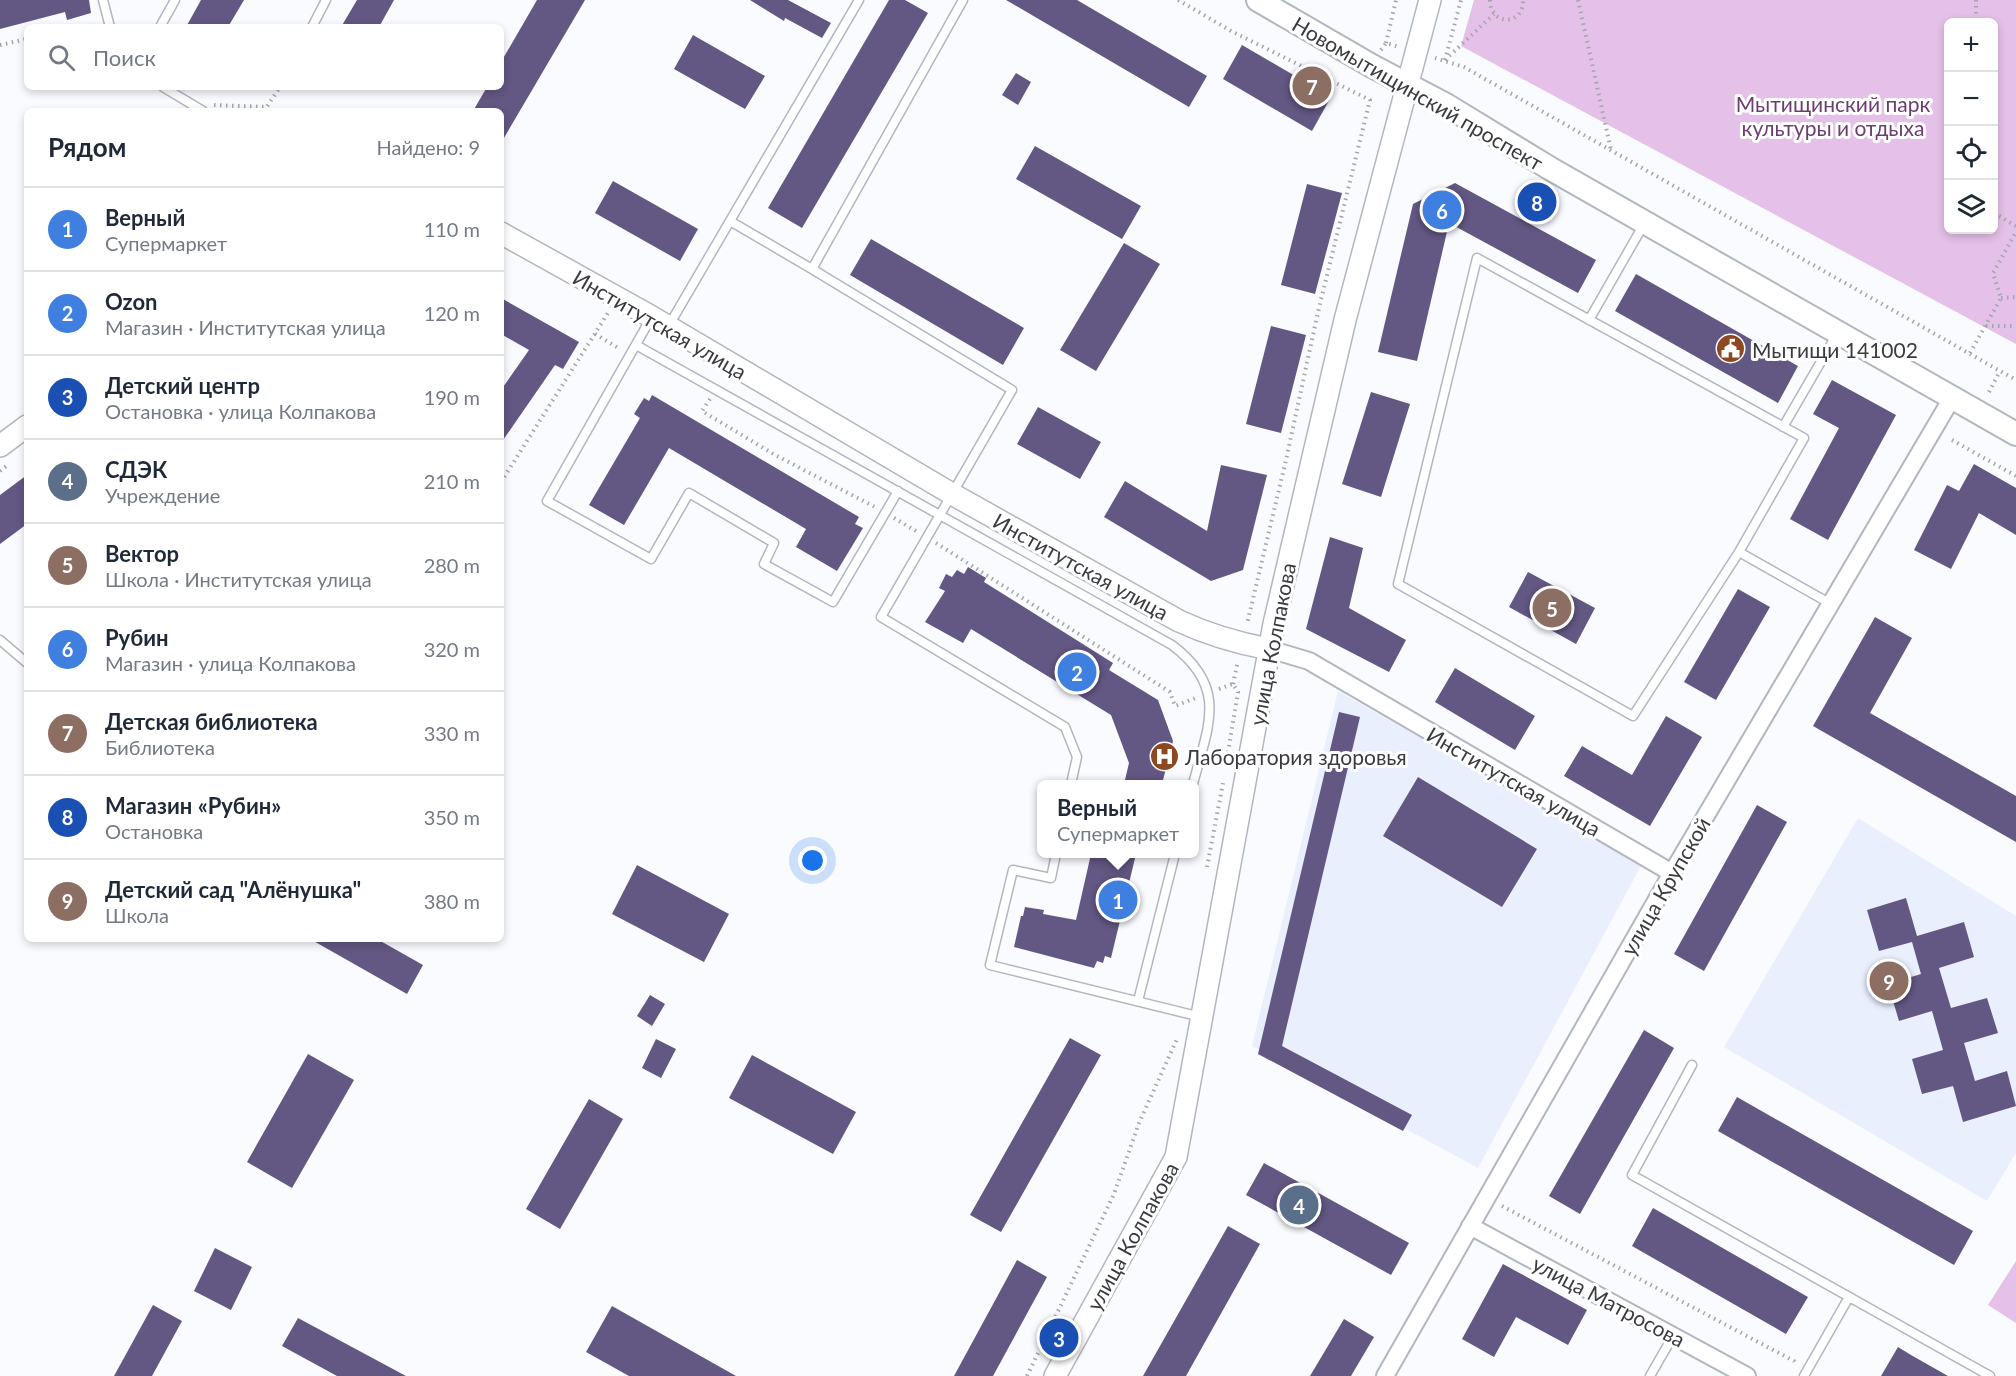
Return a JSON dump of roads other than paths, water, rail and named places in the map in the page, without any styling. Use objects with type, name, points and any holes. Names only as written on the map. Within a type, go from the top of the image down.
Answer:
[{"type":"main road","name":"Новомытищинский проспект","points":[[1258,0],[1408,86],[1446,105],[1551,169],[2016,435]]},
{"type":"street","name":"улица Колпакова","points":[[1055,1376],[1176,1158],[1195,1016],[1269,649],[1345,320],[1430,0]]},
{"type":"street","name":"Институтская улица","points":[[504,235],[660,322],[952,494],[1179,621],[1203,633],[1269,649],[1309,662],[1672,873]]},
{"type":"street","name":"улица Крупской","points":[[1385,1376],[1672,873],[1952,399]]},
{"type":"street","points":[[0,446],[24,428]]},
{"type":"street","name":"улица Матросова","points":[[1470,1226],[1747,1376]]},
{"type":"lane","points":[[103,0],[109,24]]},
{"type":"lane","points":[[162,24],[176,0]]},
{"type":"lane","points":[[314,24],[326,0]]},
{"type":"lane","points":[[859,0],[730,221],[660,322],[636,345],[547,501],[651,559],[689,493],[774,543],[764,564],[833,602],[898,491]]},
{"type":"lane","points":[[812,269],[963,0]]},
{"type":"lane","points":[[169,90],[198,108]]},
{"type":"lane","points":[[730,221],[1012,390],[881,616],[1065,727],[1077,757],[1072,780]]},
{"type":"lane","points":[[1589,320],[1645,222]]},
{"type":"lane","points":[[1477,258],[1783,427],[1804,438],[1739,552],[1633,716],[1398,584],[1477,258]]},
{"type":"lane","points":[[1783,427],[1838,333]]},
{"type":"lane","points":[[636,345],[1172,645],[1185,655],[1205,685],[1210,713],[1194,780]]},
{"type":"lane","points":[[1739,552],[1832,604]]},
{"type":"lane","points":[[0,640],[24,660]]},
{"type":"lane","points":[[1055,858],[1051,878],[1013,870],[990,965],[1195,1016]]},
{"type":"lane","points":[[1138,1001],[1174,858]]},
{"type":"lane","points":[[1692,1065],[1632,1175],[1990,1376]]},
{"type":"lane","points":[[1801,1372],[1849,1297]]},
{"type":"lane","points":[[1650,1376],[1674,1336]]},
{"type":"place","name":"Детская библиотека","points":[[1312,86]]},
{"type":"place","name":"Магазин «Рубин»","points":[[1537,202]]},
{"type":"place","name":"Рубин","points":[[1442,210]]},
{"type":"place","name":"Мытищи 141002","points":[[1731,349]]},
{"type":"place","name":"Вектор","points":[[1552,608]]},
{"type":"place","name":"Ozon","points":[[1077,672]]},
{"type":"place","name":"Лаборатория здоровья","points":[[1164,756]]},
{"type":"place","name":"Верный","points":[[1118,900]]},
{"type":"place","name":"Детский сад \"Алёнушка\"","points":[[1889,981]]},
{"type":"place","name":"СДЭК","points":[[1299,1205]]},
{"type":"place","name":"Детский центр","points":[[1059,1338]]},
{"type":"park label","name":"Мытищинский парк культуры и отдыха","points":[[1833,115]]}]
